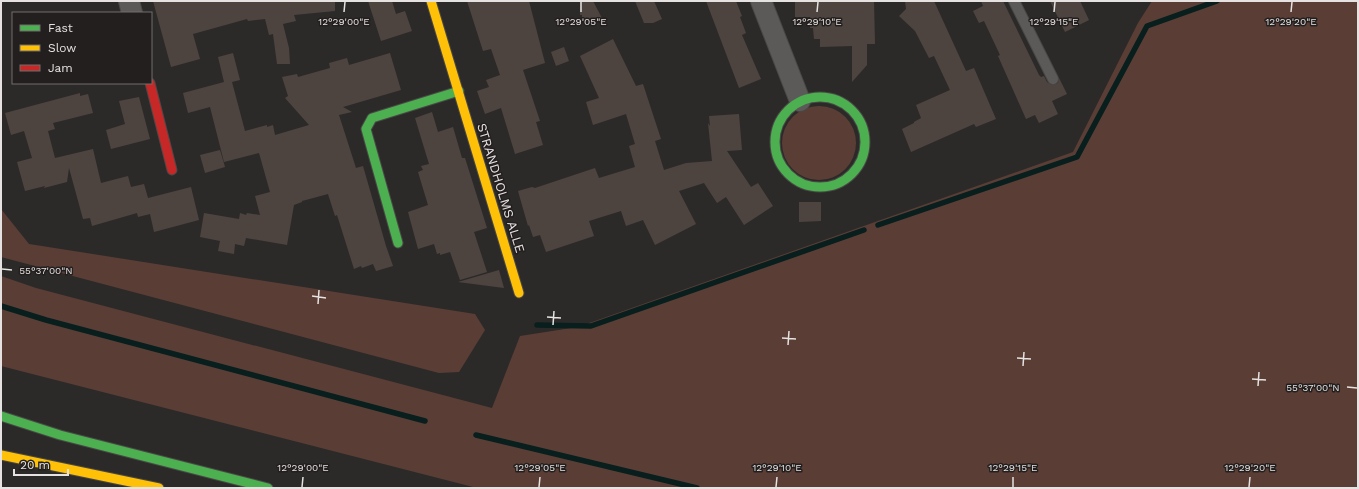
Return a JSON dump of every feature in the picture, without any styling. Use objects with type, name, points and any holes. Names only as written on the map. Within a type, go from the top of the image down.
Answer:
[{"type":"main road","name":"STRANDHOLMS ALLE","points":[[431,1],[519,293]]},
{"type":"main road","points":[[150,84],[172,170]]},
{"type":"main road","points":[[398,243],[366,129],[372,118],[459,91]]},
{"type":"main road","points":[[814,97],[828,97],[841,102],[852,110],[860,120],[864,133],[865,148],[861,162],[852,173],[841,182],[827,186],[813,186],[799,182],[788,174],[780,162],[775,148],[775,134],[780,121],[788,109],[800,101],[814,97]]},
{"type":"main road","points":[[1,416],[60,435],[268,488]]},
{"type":"main road","points":[[1,454],[159,488]]},
{"type":"street","points":[[129,1],[132,12]]},
{"type":"street","points":[[761,1],[800,101]]},
{"type":"lane","points":[[1014,1],[1053,79]]},
{"type":"shaded area","points":[[1152,1],[1358,1],[1358,488],[477,488],[1,366],[1,276],[36,288],[492,408],[520,336],[578,327],[1073,152],[1138,23]]},
{"type":"shaded area","points":[[812,106],[826,106],[840,112],[850,122],[856,136],[856,150],[850,164],[840,174],[826,180],[812,180],[798,174],[788,164],[782,150],[782,136],[788,122],[798,112]]},
{"type":"shaded area","points":[[1,209],[29,244],[475,314],[485,330],[459,372],[439,373],[1,257]]},
{"type":"building","points":[[153,1],[335,1],[335,11],[294,15],[296,21],[283,24],[289,48],[290,64],[277,64],[273,34],[269,35],[265,19],[248,21],[247,19],[193,34],[200,59],[171,67]]},
{"type":"building","points":[[368,1],[392,1],[396,14],[405,11],[412,31],[381,41]]},
{"type":"building","points":[[467,1],[529,1],[545,63],[523,70],[540,121],[536,122],[543,145],[515,154],[501,108],[485,114],[477,91],[489,87],[486,80],[500,75],[491,49],[483,51]]},
{"type":"building","points":[[580,1],[593,1],[604,22],[582,22],[582,15],[580,15]]},
{"type":"building","points":[[635,1],[654,1],[662,19],[653,23],[644,23]]},
{"type":"building","points":[[706,1],[736,1],[742,16],[740,17],[746,33],[742,35],[761,79],[739,88]]},
{"type":"building","points":[[795,1],[874,1],[875,44],[867,44],[867,65],[852,82],[852,46],[820,47],[820,39],[814,39],[813,28],[810,28],[810,17],[795,17]]},
{"type":"building","points":[[905,1],[934,1],[966,71],[974,68],[996,119],[976,127],[974,124],[911,152],[902,129],[921,118],[916,105],[950,90],[934,56],[929,58],[915,31],[899,16],[906,9]]},
{"type":"building","points":[[981,1],[1003,1],[1039,75],[1041,77],[1044,76],[1047,82],[1052,85],[1058,83],[1059,78],[1067,94],[1052,101],[1058,114],[1039,123],[1035,115],[1026,119],[998,56],[1000,55],[984,21],[979,23],[973,11],[983,6]]},
{"type":"building","points":[[1050,1],[1080,1],[1089,20],[1065,32]]},
{"type":"building","points":[[613,39],[636,86],[643,84],[661,139],[655,141],[664,170],[686,163],[712,161],[708,123],[710,126],[709,116],[739,114],[742,150],[727,151],[751,187],[758,183],[773,206],[744,225],[726,197],[717,203],[704,183],[679,191],[696,224],[655,245],[643,220],[626,226],[621,211],[589,221],[594,236],[546,252],[540,235],[533,237],[529,225],[528,226],[518,191],[532,187],[535,188],[595,168],[599,178],[635,167],[629,146],[635,144],[626,114],[593,125],[586,102],[599,98],[580,56]]},
{"type":"building","points":[[564,47],[569,61],[556,66],[551,52]]},
{"type":"building","points":[[233,53],[240,80],[232,82],[245,131],[267,125],[267,127],[273,125],[275,135],[309,125],[285,98],[288,96],[282,77],[297,74],[298,77],[330,68],[329,63],[347,58],[349,65],[390,53],[401,90],[343,107],[352,112],[339,115],[356,168],[363,166],[393,266],[376,271],[373,264],[354,269],[337,215],[335,216],[328,194],[302,201],[294,205],[287,245],[246,238],[244,246],[235,244],[234,254],[218,251],[220,241],[200,237],[204,213],[239,219],[240,213],[246,215],[247,213],[260,215],[255,196],[270,192],[259,153],[224,162],[210,107],[188,113],[183,93],[224,82],[218,57]]},
{"type":"building","points":[[80,93],[80,96],[88,94],[93,113],[53,123],[55,129],[48,131],[55,158],[93,149],[101,183],[128,176],[131,187],[144,184],[148,198],[191,187],[199,220],[154,232],[150,214],[138,217],[137,213],[92,226],[90,218],[83,219],[69,168],[67,182],[25,191],[17,162],[32,158],[24,131],[11,135],[5,113]]},
{"type":"building","points":[[139,97],[150,139],[111,149],[106,130],[125,124],[119,101]]},
{"type":"building","points":[[432,112],[438,132],[453,127],[462,158],[465,158],[487,228],[474,232],[487,272],[460,280],[450,252],[440,255],[440,253],[437,254],[434,244],[418,249],[408,212],[428,205],[418,172],[423,170],[421,166],[429,164],[415,118]]},
{"type":"building","points":[[220,150],[225,167],[205,173],[200,155]]},
{"type":"building","points":[[799,202],[821,202],[821,221],[799,222]]},
{"type":"building","points":[[499,270],[504,288],[458,282]]},
{"type":"waterway","points":[[878,225],[1077,157],[1147,26],[1217,1]]},
{"type":"waterway","points":[[537,325],[591,326],[864,230]]},
{"type":"waterway","points":[[1,306],[46,320],[425,421]]},
{"type":"waterway","points":[[476,435],[697,488]]},
{"type":"traffic: fast","points":[[398,243],[366,129],[372,118],[459,91]]},
{"type":"traffic: fast","points":[[820,97],[837,101],[852,110],[861,125],[865,142],[861,159],[852,174],[837,183],[820,187],[803,183],[788,174],[779,159],[775,142],[779,125],[788,110],[803,101],[820,97]]},
{"type":"traffic: fast","points":[[1,416],[60,435],[268,488]]},
{"type":"traffic: slow","points":[[431,1],[519,293]]},
{"type":"traffic: slow","points":[[1,455],[159,488]]},
{"type":"traffic: jam","points":[[150,84],[172,170]]}]
